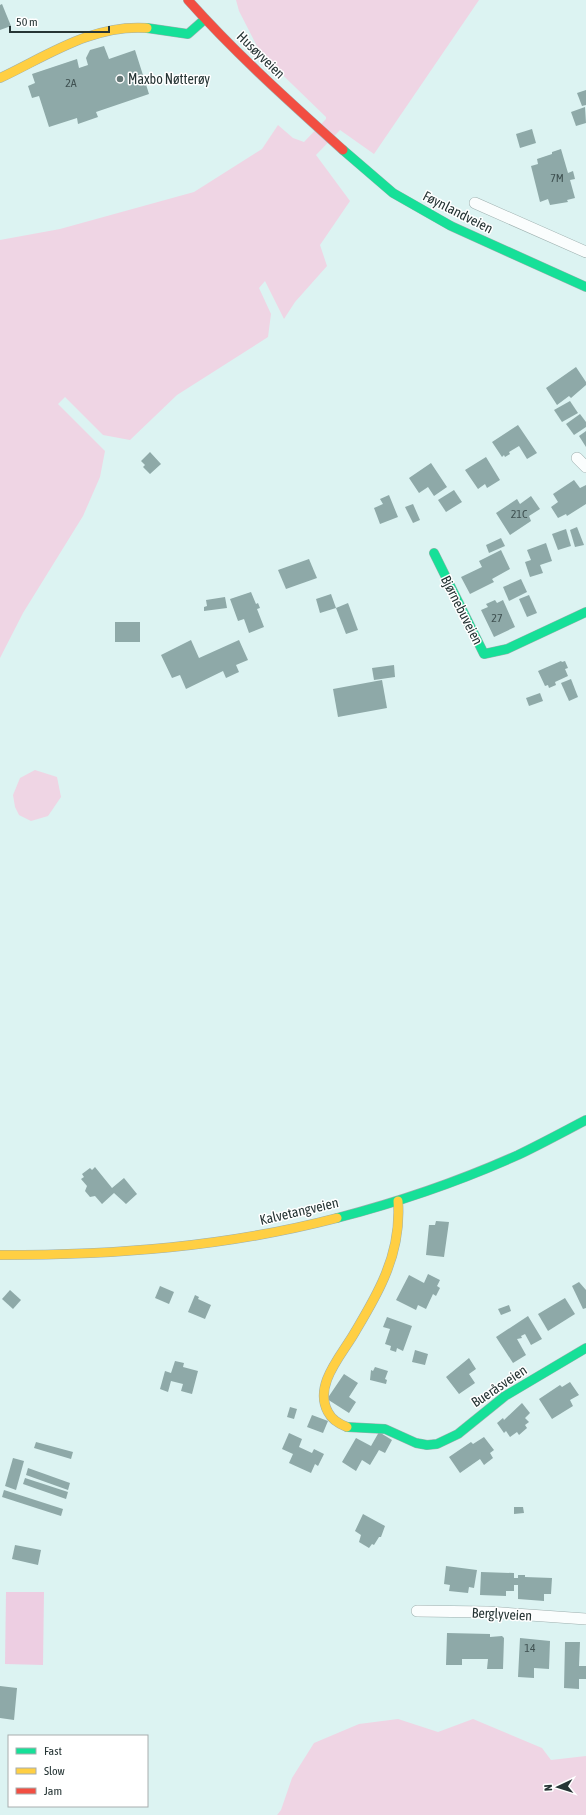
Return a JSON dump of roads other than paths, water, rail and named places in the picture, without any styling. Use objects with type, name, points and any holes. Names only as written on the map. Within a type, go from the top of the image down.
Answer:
[{"type":"street","name":"Husøyveien","points":[[188,0],[205,19],[332,140]]},
{"type":"street","points":[[0,78],[86,37],[128,28],[142,28],[188,34],[205,19]]},
{"type":"street","name":"Føynlandveien","points":[[332,140],[381,183],[420,210],[586,287]]},
{"type":"street","points":[[475,204],[586,252]]},
{"type":"street","points":[[577,458],[586,467]]},
{"type":"street","name":"Bjørnebuveien","points":[[434,553],[484,654],[507,649],[586,612]]},
{"type":"street","name":"Kalvetangveien","points":[[0,1255],[99,1254],[177,1248],[270,1233],[328,1220],[398,1201],[505,1160],[586,1120]]},
{"type":"street","name":"Bueråsveien","points":[[398,1201],[397,1237],[394,1252],[373,1302],[326,1382],[324,1398],[325,1408],[328,1414],[337,1422],[354,1428],[384,1429],[418,1444],[428,1446],[444,1442],[461,1431],[505,1396],[586,1348]]},
{"type":"street","name":"Berglyveien","points":[[417,1611],[487,1612],[586,1620]]},
{"type":"place","name":"Maxbo Nøtterøy","points":[[120,79]]}]
